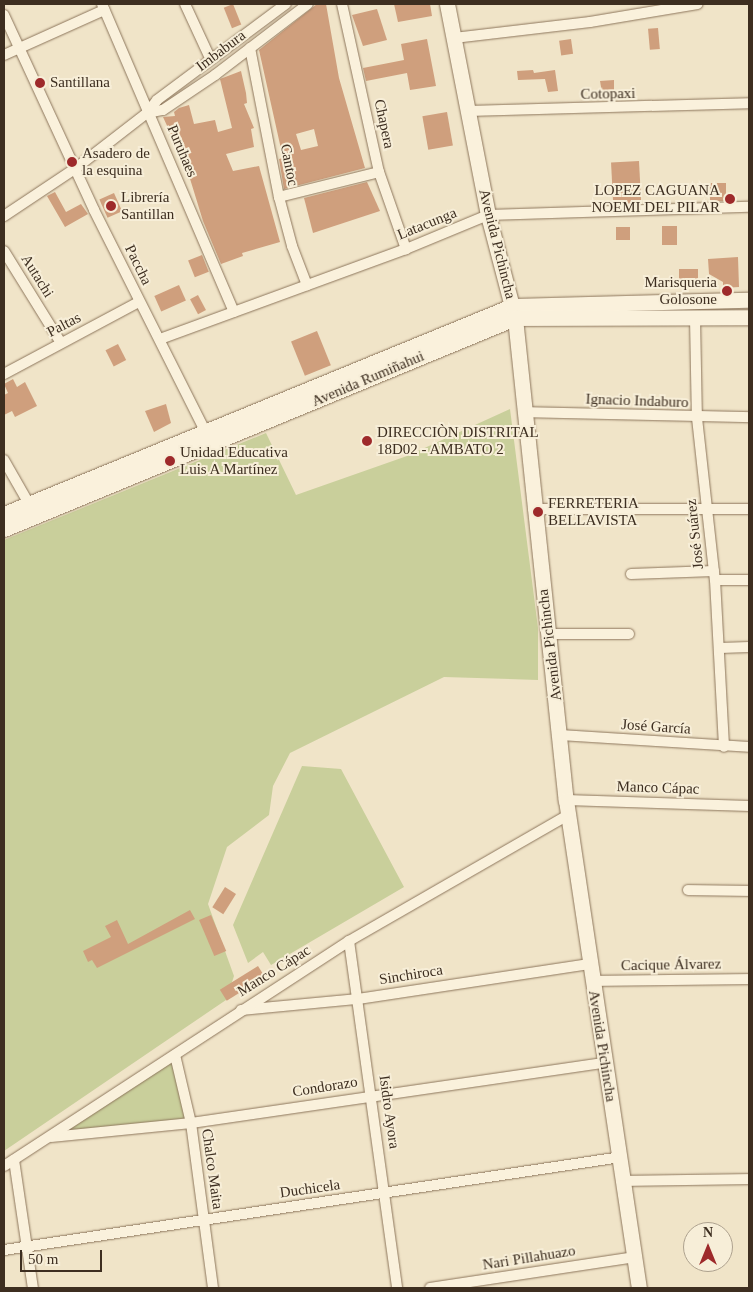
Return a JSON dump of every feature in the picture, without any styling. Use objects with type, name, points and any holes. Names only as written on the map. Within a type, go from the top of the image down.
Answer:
[{"type":"main road","name":"Avenida Pichincha","points":[[446,4],[488,215],[513,312],[566,800],[589,964],[639,1288]]},
{"type":"main road","name":"Avenida Rumiñahui","points":[[4,529],[33,510],[204,429],[513,312],[749,300]]},
{"type":"main road","name":"Avenida Rumiñahui","points":[[4,514],[33,510],[211,445],[513,312],[695,318],[749,317]]},
{"type":"street","points":[[185,4],[210,58]]},
{"type":"street","name":"Imbabura","points":[[4,216],[76,168],[147,113],[156,100],[273,8],[286,4]]},
{"type":"street","name":"Imbabura","points":[[147,113],[163,110],[308,4]]},
{"type":"street","name":"Chapera","points":[[342,4],[379,172],[406,249]]},
{"type":"street","points":[[454,38],[590,22],[677,5],[696,4]]},
{"type":"street","points":[[4,54],[103,7]]},
{"type":"street","name":"Puruhaes","points":[[103,7],[234,312]]},
{"type":"street","name":"Paccha","points":[[4,15],[139,302],[160,339],[211,445]]},
{"type":"street","name":"Cantoc","points":[[250,48],[279,197],[292,246],[307,285]]},
{"type":"street","name":"Cotopaxi","points":[[468,110],[749,103]]},
{"type":"street","points":[[279,197],[379,172]]},
{"type":"street","name":"Latacunga","points":[[160,339],[406,249],[488,215],[749,207]]},
{"type":"street","name":"Autachi","points":[[4,251],[61,343]]},
{"type":"street","name":"Paltas","points":[[4,374],[139,302]]},
{"type":"street","name":"José Suárez","points":[[695,318],[697,418],[720,648],[724,747]]},
{"type":"street","name":"Ignacio Indaburo","points":[[524,412],[697,418],[749,417]]},
{"type":"street","points":[[4,460],[33,510]]},
{"type":"street","points":[[533,509],[706,507],[749,509]]},
{"type":"street","points":[[631,574],[714,576],[749,580]]},
{"type":"street","points":[[548,634],[629,634]]},
{"type":"street","points":[[720,648],[749,647]]},
{"type":"street","name":"José García","points":[[560,734],[724,747],[749,747]]},
{"type":"street","name":"Manco Cápac","points":[[566,800],[749,806]]},
{"type":"street","name":"Manco Cápac","points":[[4,1166],[238,1011],[349,941],[568,815]]},
{"type":"street","points":[[688,890],[749,891]]},
{"type":"street","name":"Isidro Ayora","points":[[349,941],[386,1193],[397,1288]]},
{"type":"street","name":"Sinchiroca","points":[[238,1011],[358,999],[589,964]]},
{"type":"street","name":"Cacique Álvarez","points":[[592,981],[749,980]]},
{"type":"street","name":"Chalco Maita","points":[[175,1054],[191,1123],[213,1288]]},
{"type":"street","name":"Condorazo","points":[[50,1137],[191,1123],[371,1095],[604,1063]]},
{"type":"street","name":"Duchicela","points":[[4,1250],[620,1157]]},
{"type":"street","points":[[14,1160],[33,1288]]},
{"type":"street","points":[[624,1181],[749,1179]]},
{"type":"street","name":"Nari Pillahuazo","points":[[430,1288],[634,1257]]},
{"type":"green space","points":[[510,409],[538,628],[538,680],[444,677],[290,753],[273,786],[269,815],[227,847],[208,904],[234,976],[226,1000],[4,1151],[4,540],[266,433],[296,495],[407,456]]},
{"type":"green space","points":[[302,766],[341,769],[404,887],[271,965],[263,952],[248,963],[233,925]]},
{"type":"green space","points":[[173,1059],[187,1120],[61,1134]]},
{"type":"building","points":[[233,4],[241,24],[232,28],[224,8]]},
{"type":"building","points":[[317,4],[326,4],[339,78],[365,168],[284,189],[279,159],[283,158],[259,50]],"holes":[[[314,129],[318,146],[301,150],[296,134]]]},
{"type":"building","points":[[394,4],[430,4],[432,16],[398,22]]},
{"type":"building","points":[[377,9],[387,40],[363,46],[352,15]]},
{"type":"building","points":[[658,28],[660,49],[650,50],[648,29]]},
{"type":"building","points":[[427,39],[436,86],[410,90],[407,73],[366,81],[363,68],[404,60],[401,44]]},
{"type":"building","points":[[571,39],[573,54],[561,56],[559,41]]},
{"type":"building","points":[[533,70],[534,73],[555,70],[558,91],[548,92],[545,79],[518,80],[517,71]]},
{"type":"building","points":[[241,71],[247,103],[244,104],[254,128],[251,129],[254,147],[226,154],[233,171],[259,166],[280,242],[242,253],[243,256],[221,264],[203,221],[187,169],[163,117],[175,116],[174,112],[179,108],[189,105],[194,124],[215,120],[218,132],[232,128],[220,79]]},
{"type":"building","points":[[614,80],[614,97],[603,98],[600,81]]},
{"type":"building","points":[[447,112],[453,145],[428,150],[422,116]]},
{"type":"building","points":[[639,161],[641,203],[613,204],[611,162]]},
{"type":"building","points":[[367,182],[380,211],[313,233],[304,198]]},
{"type":"building","points":[[710,183],[726,183],[726,201],[710,201]]},
{"type":"building","points":[[55,192],[66,212],[81,204],[88,214],[65,227],[47,196]]},
{"type":"building","name":"Librería Santillan","points":[[114,193],[122,211],[108,218],[99,200]]},
{"type":"building","points":[[662,226],[677,226],[677,245],[662,245]]},
{"type":"building","points":[[616,227],[630,227],[630,240],[616,240]]},
{"type":"building","points":[[202,255],[209,272],[195,277],[188,261]]},
{"type":"building","points":[[738,257],[739,287],[723,288],[723,282],[709,274],[708,259]]},
{"type":"building","points":[[679,269],[698,269],[698,287],[679,287]]},
{"type":"building","points":[[179,285],[186,301],[161,312],[154,296]]},
{"type":"building","points":[[198,295],[206,310],[198,314],[190,299]]},
{"type":"building","points":[[317,331],[331,365],[305,376],[291,341]]},
{"type":"building","points":[[118,344],[126,360],[114,366],[106,350]]},
{"type":"building","points":[[13,379],[17,387],[25,382],[37,406],[15,417],[12,411],[4,415],[4,395],[8,393],[4,384]]},
{"type":"building","points":[[166,404],[171,423],[154,432],[145,411]]},
{"type":"building","points":[[225,887],[236,894],[223,914],[212,907]]},
{"type":"building","points":[[190,910],[195,919],[97,968],[92,960],[88,962],[83,951],[111,937],[105,926],[117,920],[128,944]]},
{"type":"building","points":[[211,915],[226,951],[214,956],[199,920]]},
{"type":"building","points":[[258,966],[265,977],[227,1001],[220,990]]},
{"type":"place","name":"Santillana","points":[[40,83]]},
{"type":"place","name":"Asadero de la esquina","points":[[72,162]]},
{"type":"place","name":"LOPEZ CAGUANA NOEMI DEL PILAR","points":[[730,199]]},
{"type":"place","name":"Librería Santillan","points":[[111,206]]},
{"type":"place","name":"Marisqueria Golosone","points":[[727,291]]},
{"type":"place","name":"DIRECCIÒN DISTRITAL 18D02 - AMBATO 2","points":[[367,441]]},
{"type":"place","name":"Unidad Educativa Luis A Martínez","points":[[170,461]]},
{"type":"place","name":"FERRETERIA BELLAVISTA","points":[[538,512]]}]
